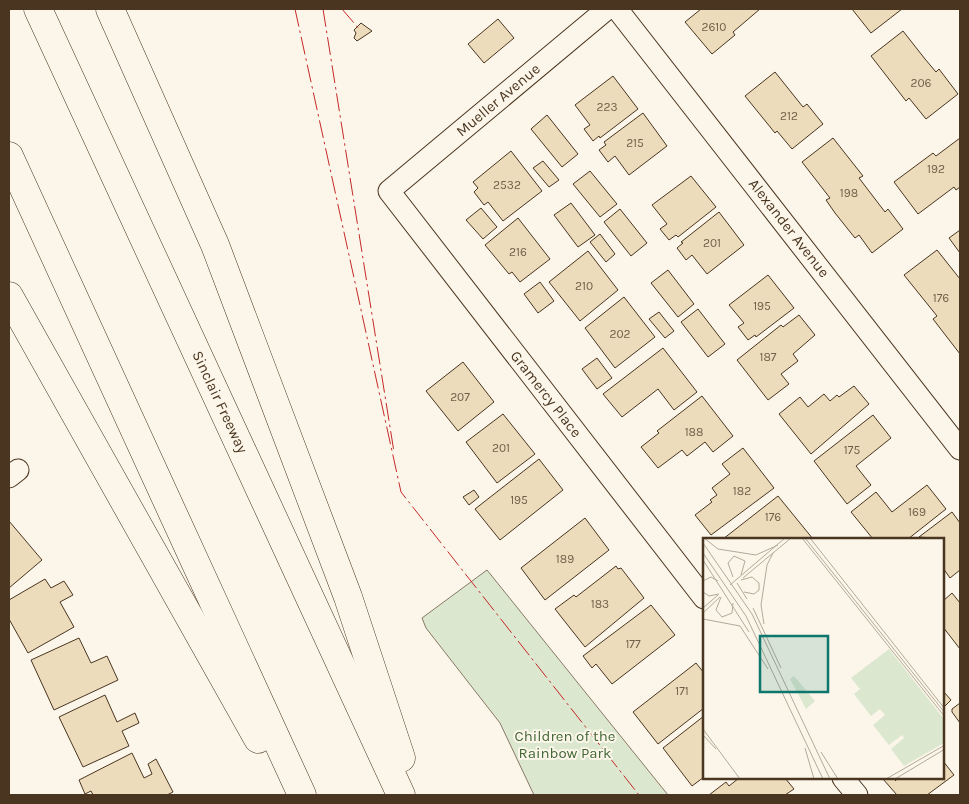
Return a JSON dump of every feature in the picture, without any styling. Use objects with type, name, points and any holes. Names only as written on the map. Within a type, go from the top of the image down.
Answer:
[{"type":"highway","name":"Sinclair Freeway","points":[[38,9],[402,795]]},
{"type":"highway","points":[[110,9],[215,244],[348,597],[413,795]]},
{"type":"highway","points":[[115,9],[127,44]]},
{"type":"highway","points":[[9,156],[302,795]]},
{"type":"highway","points":[[9,296],[290,795]]},
{"type":"street","name":"Mueller Avenue","points":[[389,190],[607,9]]},
{"type":"street","name":"Alexander Avenue","points":[[616,9],[960,449]]},
{"type":"street","name":"Gramercy Place","points":[[389,190],[703,597]]},
{"type":"street","points":[[844,779],[857,795]]},
{"type":"green space","name":"Children of the Rainbow Park","points":[[487,570],[668,795],[534,795],[500,723],[426,628],[422,618]]},
{"type":"building","points":[[701,9],[760,9],[733,32],[735,35],[712,54],[685,22]]},
{"type":"building","points":[[852,9],[902,9],[871,33]]},
{"type":"building","points":[[498,19],[514,38],[484,63],[468,44]]},
{"type":"building","points":[[361,23],[372,31],[357,41],[354,38],[356,33],[354,30]]},
{"type":"building","points":[[903,31],[936,72],[939,69],[958,94],[926,119],[909,98],[906,101],[871,56]]},
{"type":"building","points":[[775,72],[803,107],[807,104],[823,124],[792,149],[777,131],[775,133],[745,96]]},
{"type":"building","points":[[613,76],[638,109],[600,138],[599,136],[593,141],[584,129],[590,125],[575,105]]},
{"type":"building","points":[[643,113],[667,146],[629,175],[615,156],[608,162],[599,150],[606,145],[604,142]]},
{"type":"building","points":[[547,115],[578,154],[562,167],[531,129]]},
{"type":"building","points":[[833,138],[863,176],[859,178],[885,212],[888,209],[903,229],[872,253],[859,235],[855,238],[835,213],[826,200],[830,198],[802,162]]},
{"type":"building","points":[[960,138],[960,187],[956,190],[954,187],[918,214],[894,182],[933,153],[936,156]]},
{"type":"building","points":[[511,151],[542,191],[503,221],[488,202],[484,205],[474,192],[478,188],[473,182]]},
{"type":"building","points":[[543,161],[559,180],[549,187],[533,168]]},
{"type":"building","points":[[590,171],[617,204],[600,217],[573,184]]},
{"type":"building","points":[[691,176],[716,207],[678,237],[676,235],[669,240],[660,229],[667,224],[652,205]]},
{"type":"building","points":[[571,203],[595,235],[578,247],[554,215]]},
{"type":"building","points":[[481,208],[497,227],[483,239],[466,220]]},
{"type":"building","points":[[620,209],[647,243],[631,256],[604,222]]},
{"type":"building","points":[[719,212],[744,245],[707,274],[692,255],[686,260],[677,248],[683,243],[681,242]]},
{"type":"building","points":[[518,218],[550,259],[520,282],[512,272],[509,274],[485,245]]},
{"type":"building","points":[[960,230],[960,253],[949,238]]},
{"type":"building","points":[[600,234],[615,254],[606,262],[590,242]]},
{"type":"building","points":[[937,250],[960,279],[960,354],[933,319],[937,316],[904,275]]},
{"type":"building","points":[[588,251],[618,290],[580,321],[549,282]]},
{"type":"building","points":[[668,270],[694,304],[678,317],[651,283]]},
{"type":"building","points":[[768,275],[794,308],[756,337],[755,335],[748,340],[738,327],[744,323],[729,305]]},
{"type":"building","points":[[540,282],[554,301],[538,313],[524,294]]},
{"type":"building","points":[[624,297],[655,337],[615,368],[585,328]]},
{"type":"building","points":[[698,309],[725,344],[708,357],[681,322]]},
{"type":"building","points":[[659,312],[674,331],[665,338],[649,319]]},
{"type":"building","points":[[799,315],[815,335],[793,354],[798,361],[781,374],[789,384],[768,400],[737,360],[781,325],[783,327]]},
{"type":"building","points":[[663,348],[697,392],[674,410],[658,389],[622,417],[603,394]]},
{"type":"building","points":[[597,358],[612,378],[597,389],[582,369]]},
{"type":"building","points":[[463,362],[494,402],[458,431],[426,391]]},
{"type":"building","points":[[854,386],[869,404],[811,454],[779,414],[800,397],[808,407],[824,394],[830,401]]},
{"type":"building","points":[[702,396],[733,436],[713,452],[705,442],[687,456],[682,450],[658,468],[641,447],[659,433],[657,431]]},
{"type":"building","points":[[503,414],[535,454],[497,483],[466,442]]},
{"type":"building","points":[[873,415],[891,438],[856,466],[871,485],[847,504],[814,461]]},
{"type":"building","points":[[743,448],[774,488],[711,535],[695,515],[712,502],[710,500],[717,495],[712,488],[730,474],[722,464]]},
{"type":"building","points":[[539,459],[563,490],[500,540],[475,509]]},
{"type":"building","points":[[927,485],[946,509],[909,538],[872,538],[851,512],[876,492],[892,512]]},
{"type":"building","points":[[474,490],[479,497],[469,505],[463,497]]},
{"type":"building","points":[[778,496],[812,538],[724,538]]},
{"type":"building","points":[[952,512],[960,523],[960,570],[950,578],[944,569],[944,538],[919,537]]},
{"type":"building","points":[[585,518],[609,550],[545,600],[521,568]]},
{"type":"building","points":[[9,521],[42,560],[9,588]]},
{"type":"building","points":[[616,566],[618,569],[621,568],[644,598],[585,647],[555,609],[574,595],[576,597]]},
{"type":"building","points":[[45,579],[51,588],[64,581],[73,595],[60,602],[74,627],[28,653],[9,619],[9,600]]},
{"type":"building","points":[[952,593],[960,603],[960,649],[944,628],[944,600]]},
{"type":"building","points":[[651,605],[675,635],[612,684],[596,664],[592,668],[583,656]]},
{"type":"building","points":[[79,638],[91,663],[107,656],[118,680],[54,710],[31,660]]},
{"type":"building","points":[[696,663],[703,672],[703,709],[658,744],[633,712]]},
{"type":"building","points":[[944,692],[951,700],[944,707]]},
{"type":"building","points":[[105,695],[117,722],[135,713],[139,723],[122,731],[129,746],[83,767],[59,717]]},
{"type":"building","points":[[960,703],[960,723],[952,709]]},
{"type":"building","points":[[703,717],[703,778],[692,786],[663,748]]},
{"type":"building","points":[[132,753],[144,778],[152,774],[148,764],[156,759],[173,792],[167,795],[93,795],[91,791],[85,794],[79,780]]},
{"type":"building","points":[[944,762],[954,775],[927,795],[897,795],[883,779],[894,779],[896,781],[895,779],[944,779]]},
{"type":"building","points":[[738,779],[786,779],[794,789],[785,795],[709,795],[726,782],[729,786]]},
{"type":"power","points":[[295,9],[401,492],[639,795]]},
{"type":"power","points":[[323,9],[394,452]]},
{"type":"power","points":[[342,9],[360,30]]}]
